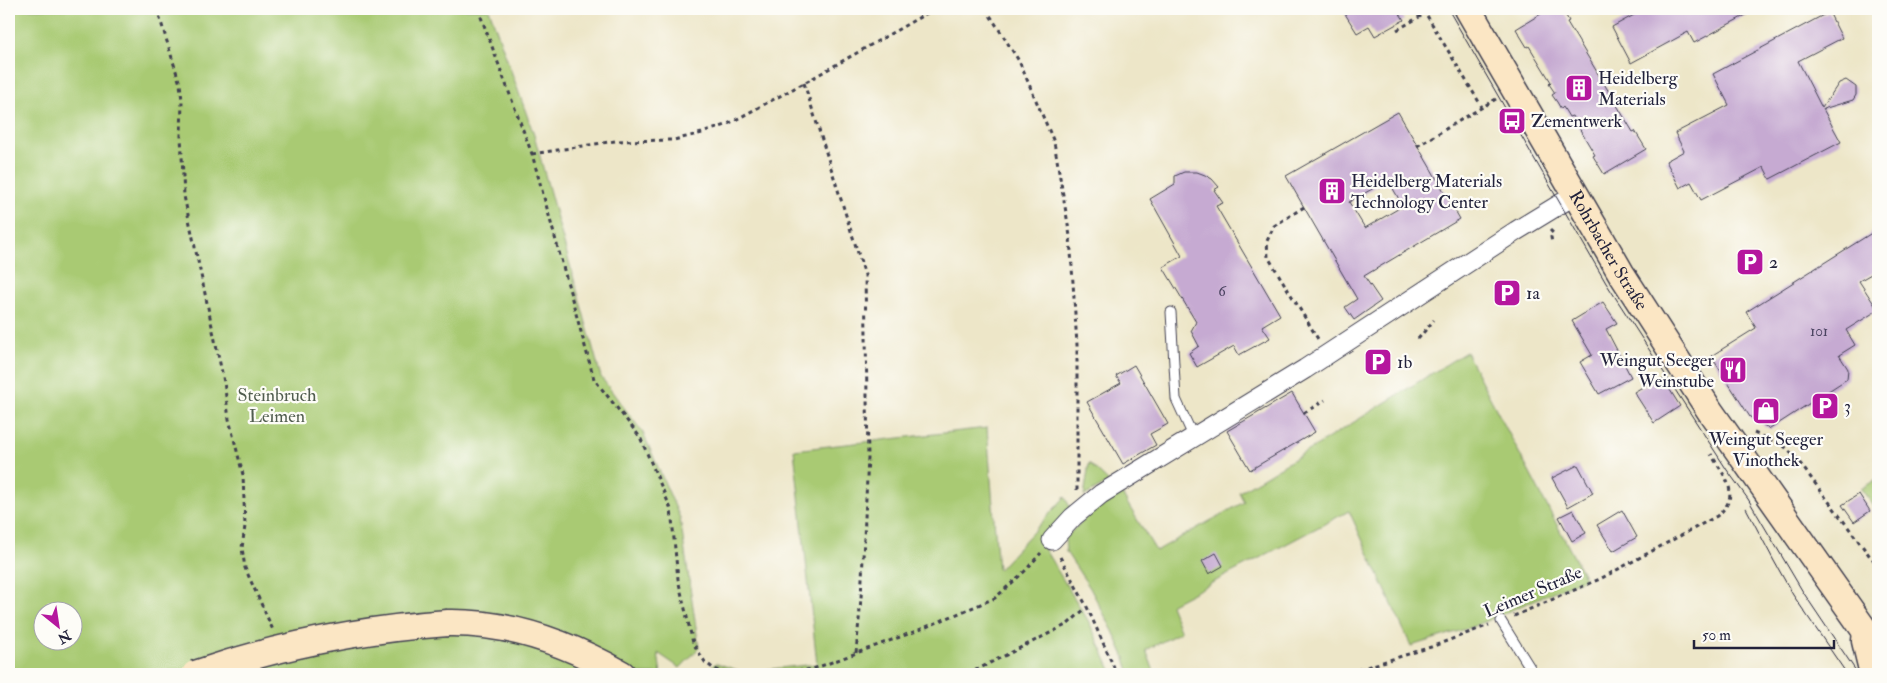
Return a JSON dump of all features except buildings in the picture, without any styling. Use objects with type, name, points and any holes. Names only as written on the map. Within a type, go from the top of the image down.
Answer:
[{"type":"main road","name":"Rohrbacher Straße","points":[[1468,9],[1621,274],[1710,411],[1872,640]]},
{"type":"main road","points":[[195,674],[260,653],[308,642],[382,629],[448,623],[475,623],[540,637],[572,648],[622,674]]},
{"type":"main road","points":[[1872,640],[1865,641],[1873,674]]},
{"type":"street","points":[[1052,540],[1076,514],[1101,494],[1328,354],[1575,194]]},
{"type":"lane","points":[[1171,312],[1176,399],[1194,438]]},
{"type":"lane","points":[[1501,621],[1534,674]]},
{"type":"path","points":[[157,9],[180,84],[184,196],[224,382],[229,419],[243,475],[245,526],[242,548],[244,568],[275,634]]},
{"type":"path","points":[[478,9],[532,154],[594,379],[640,437],[671,510],[678,579],[693,643],[705,662],[714,669],[729,674]]},
{"type":"path","points":[[532,154],[616,141],[674,140],[726,125],[934,9]]},
{"type":"path","points":[[986,9],[1019,61],[1054,142],[1070,236],[1077,345],[1076,514]]},
{"type":"path","points":[[1423,9],[1482,107]]},
{"type":"path","points":[[1397,30],[1426,13]]},
{"type":"path","points":[[804,83],[865,275],[868,458],[861,598],[856,653]]},
{"type":"path","points":[[1417,146],[1488,104]]},
{"type":"path","points":[[1304,207],[1274,226],[1267,241],[1268,257],[1276,274],[1328,354]]},
{"type":"path","points":[[1418,340],[1434,320]]},
{"type":"path","points":[[1304,413],[1325,400]]},
{"type":"path","points":[[1747,428],[1754,433],[1783,445],[1796,458],[1878,565]]},
{"type":"path","name":"Leimer Straße","points":[[1344,674],[1431,647],[1501,621],[1600,579],[1708,521],[1722,511],[1731,498],[1730,489],[1714,460]]},
{"type":"path","points":[[774,674],[813,670],[919,630],[995,598],[1025,571],[1052,540],[1117,674]]},
{"type":"path","points":[[968,674],[1068,624],[1086,607]]},
{"type":"green space","name":"Steinbruch Leimen","points":[[9,9],[489,9],[534,135],[601,377],[643,433],[680,518],[699,648],[680,668],[658,653],[661,674],[9,674]]},
{"type":"green space","points":[[1466,352],[1585,578],[1472,627],[1411,646],[1349,511],[1170,605],[1181,632],[1146,650],[1155,674],[1130,674],[1113,631],[1090,588],[1066,552],[1065,538],[1095,509],[1120,491],[1156,551],[1244,502],[1239,492]]},
{"type":"green space","points":[[987,428],[998,570],[1065,497],[1073,514],[1042,545],[1089,622],[1113,674],[704,674],[716,663],[743,672],[817,664],[794,450]]},
{"type":"green space","points":[[1089,463],[1109,482],[1084,496]]},
{"type":"green space","points":[[1878,478],[1878,503],[1874,506],[1861,489]]},
{"type":"tram line","points":[[1448,9],[1606,283],[1727,470],[1748,499],[1803,592],[1858,674]]},
{"type":"tram line","points":[[1746,508],[1793,595],[1847,674]]},
{"type":"place","name":"Heidelberg Materials","points":[[1579,88]]},
{"type":"place","name":"Zementwerk","points":[[1512,121]]},
{"type":"place","name":"Heidelberg Materials Technology Center","points":[[1332,191]]},
{"type":"place","name":"2","points":[[1750,262]]},
{"type":"place","name":"1a","points":[[1507,293]]},
{"type":"place","name":"1b","points":[[1378,362]]},
{"type":"place","name":"Weingut Seeger Weinstube","points":[[1733,370]]},
{"type":"place","name":"3","points":[[1825,406]]},
{"type":"place","name":"Weingut Seeger Vinothek","points":[[1766,411]]}]
